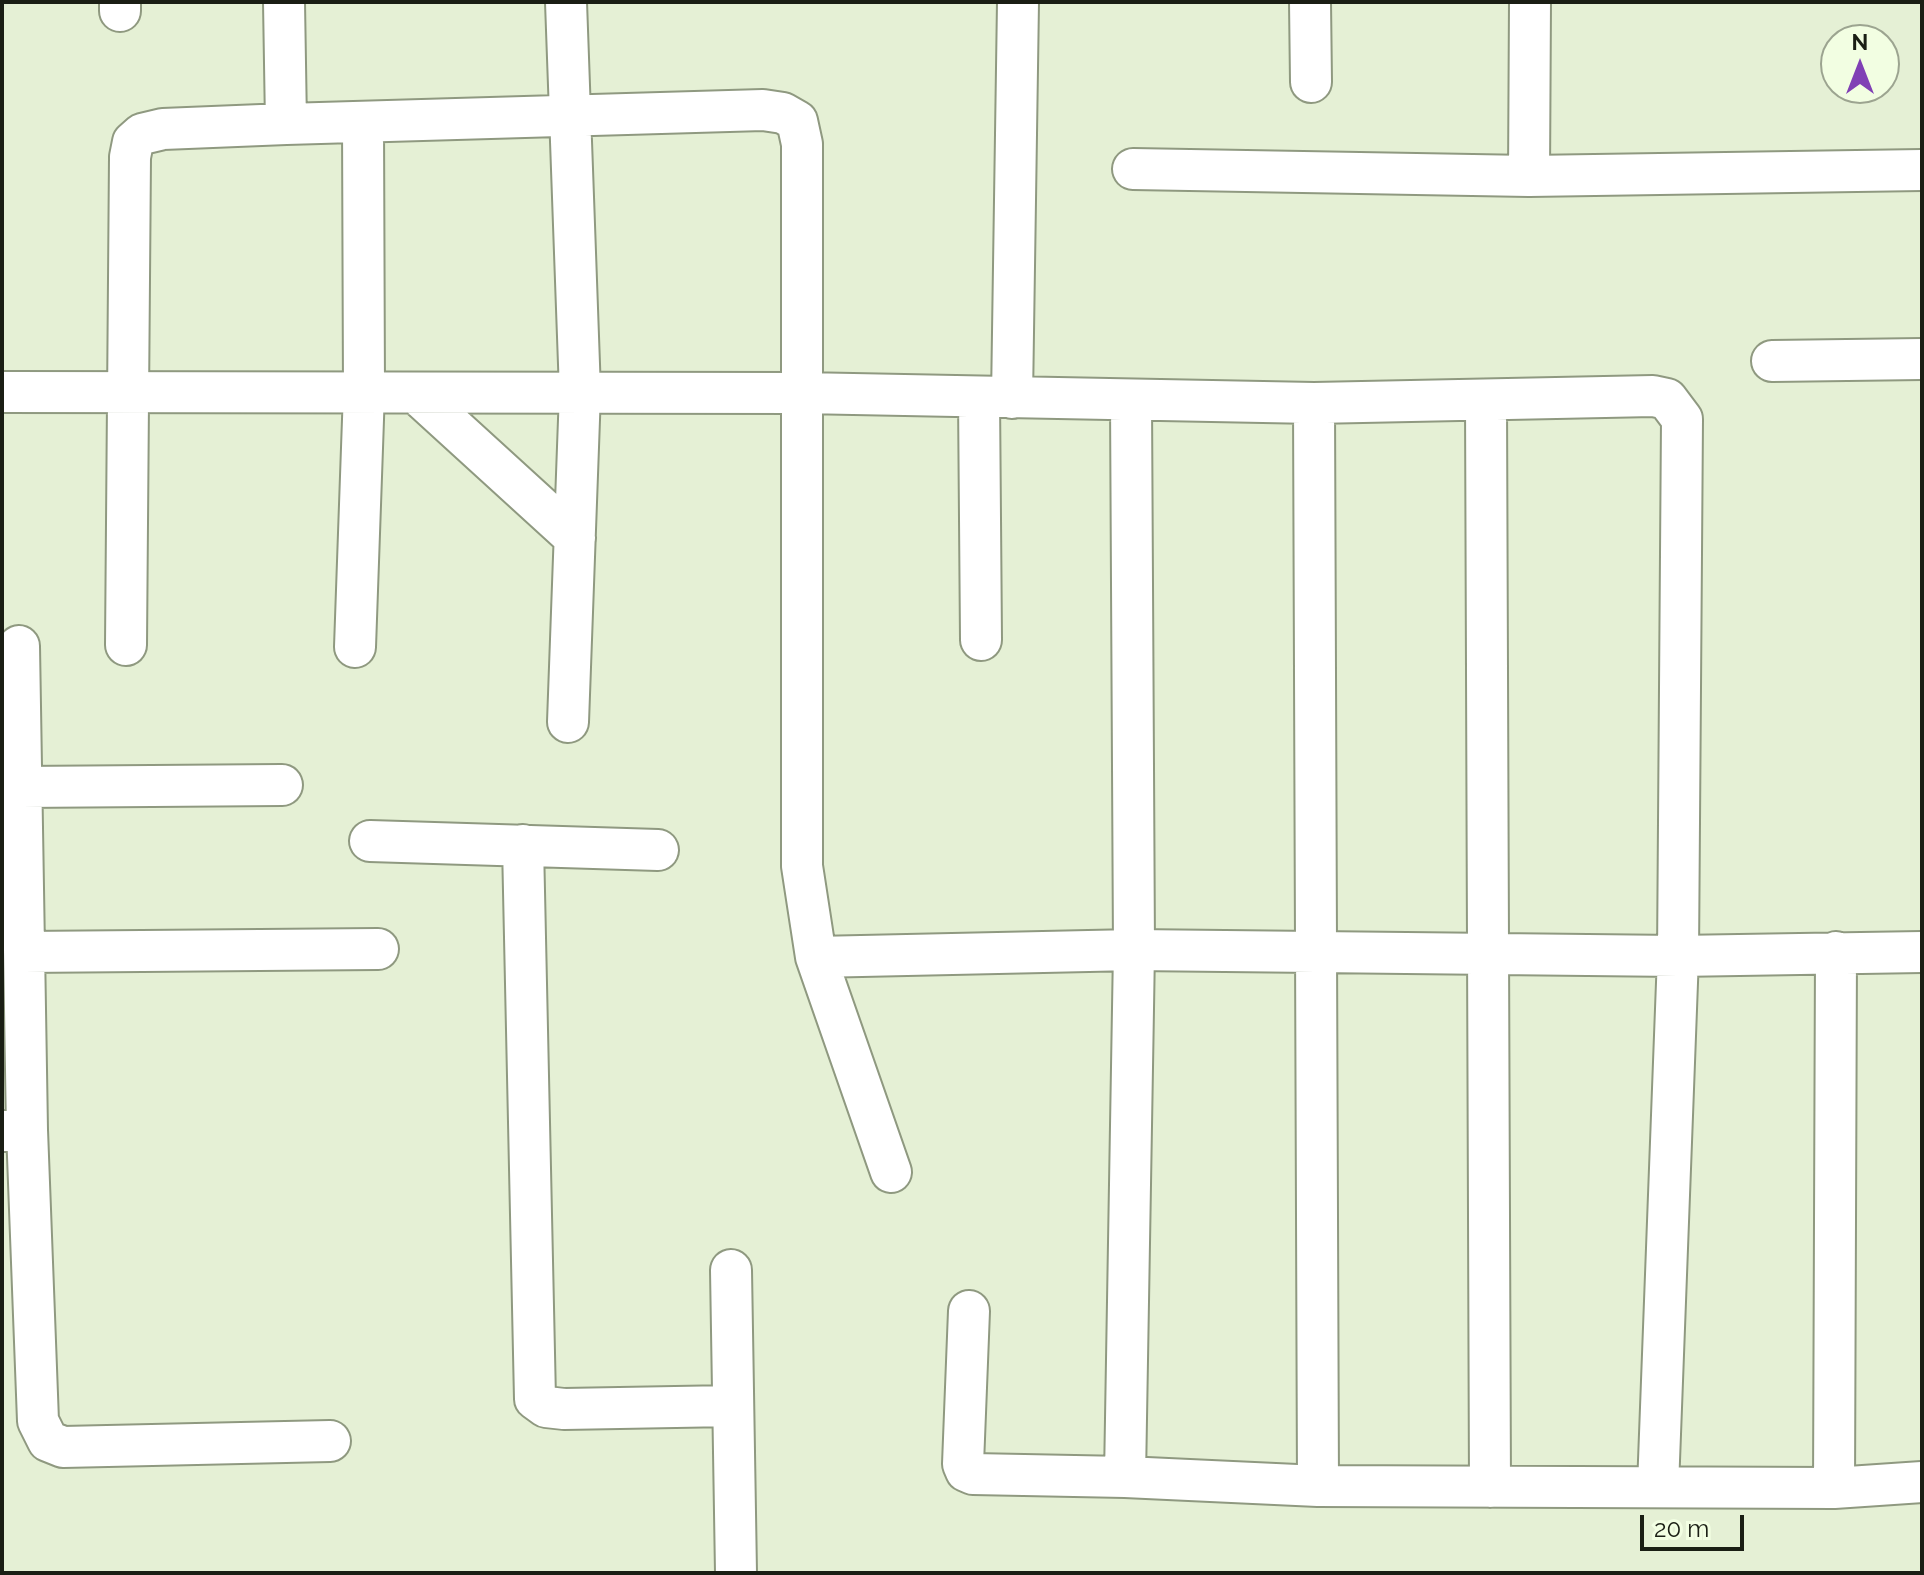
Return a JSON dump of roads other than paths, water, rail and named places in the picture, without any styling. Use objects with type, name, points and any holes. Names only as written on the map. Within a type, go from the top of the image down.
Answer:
[{"type":"street","points":[[284,2],[286,124]]},
{"type":"street","points":[[566,2],[580,392],[568,722]]},
{"type":"street","points":[[981,640],[1018,2]]},
{"type":"street","points":[[1310,2],[1311,82]]},
{"type":"street","points":[[1529,176],[1530,2]]},
{"type":"street","points":[[126,645],[133,142],[142,134],[163,129],[286,124],[763,110],[783,113],[797,121],[802,144],[802,866],[816,957],[891,1172]]},
{"type":"street","points":[[355,647],[364,391],[363,122]]},
{"type":"street","points":[[1133,169],[1529,176],[1922,170]]},
{"type":"street","points":[[1772,361],[1922,359]]},
{"type":"street","points":[[2,392],[802,393],[1314,403],[1653,396],[1667,399],[1682,419],[1678,956],[1658,1487]]},
{"type":"street","points":[[416,393],[575,538]]},
{"type":"street","points":[[1486,400],[1490,1487]]},
{"type":"street","points":[[1125,1477],[1134,950],[1131,401]]},
{"type":"street","points":[[1314,403],[1318,1486]]},
{"type":"street","points":[[19,646],[24,952],[15,1131],[38,1421],[48,1441],[63,1447],[330,1441]]},
{"type":"street","points":[[21,787],[282,785]]},
{"type":"street","points":[[370,841],[658,850]]},
{"type":"street","points":[[523,845],[535,1399],[546,1407],[564,1409],[731,1406]]},
{"type":"street","points":[[24,952],[378,949]]},
{"type":"street","points":[[816,957],[1134,950],[1678,956],[1922,952]]},
{"type":"street","points":[[1834,1488],[1836,952]]},
{"type":"street","points":[[731,1270],[736,1573]]},
{"type":"street","points":[[969,1311],[966,1471],[973,1474],[1318,1486],[1834,1488],[1922,1482]]}]
